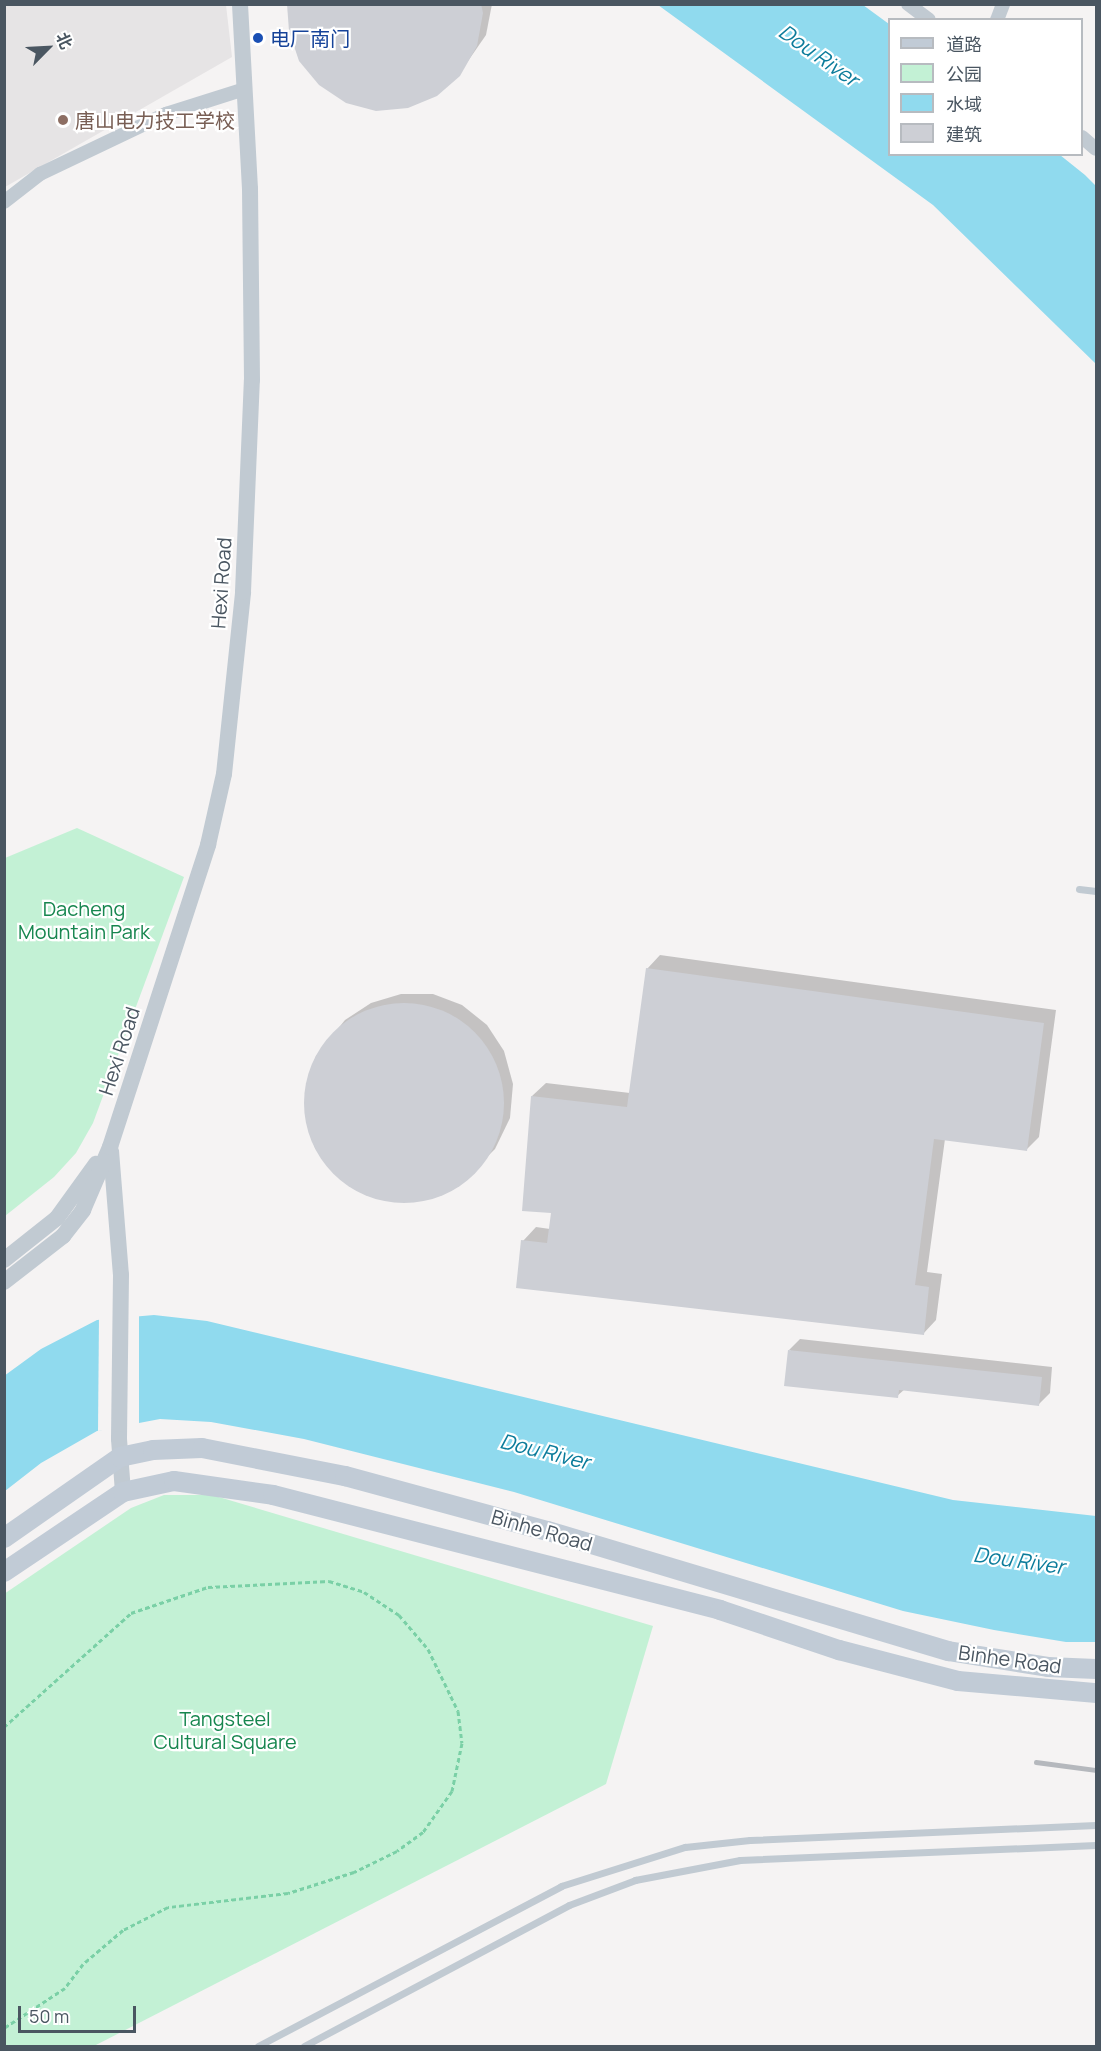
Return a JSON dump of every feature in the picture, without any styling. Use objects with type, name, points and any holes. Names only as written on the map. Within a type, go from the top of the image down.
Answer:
[{"type":"main road","name":"Binhe Road","points":[[4,1538],[119,1448],[153,1450],[202,1448],[345,1476],[559,1534],[948,1651],[1048,1667],[1096,1669]]},
{"type":"main road","name":"Binhe Road","points":[[4,1572],[123,1492],[174,1480],[273,1495],[720,1610],[839,1650],[958,1681],[1096,1694]]},
{"type":"street","name":"Hexi Road","points":[[4,1282],[63,1236],[83,1210],[110,1147],[208,845],[224,774],[243,592],[252,380],[245,89],[240,4]]},
{"type":"street","points":[[908,4],[926,18]]},
{"type":"street","points":[[4,202],[40,174],[166,114],[245,89]]},
{"type":"street","points":[[1083,137],[1096,150]]},
{"type":"street","name":"Hexi Road","points":[[4,1260],[57,1218],[110,1147]]},
{"type":"street","points":[[110,1147],[121,1309],[119,1448],[123,1492]]},
{"type":"lane","points":[[1079,889],[1096,891]]},
{"type":"lane","points":[[258,2046],[561,1886],[685,1847],[750,1840],[1096,1825]]},
{"type":"lane","points":[[304,2046],[569,1905],[635,1880],[740,1860],[1096,1845]]},
{"type":"path","points":[[4,1727],[131,1613],[208,1587],[329,1581],[363,1592],[399,1615],[428,1649],[458,1711],[462,1743],[452,1791],[423,1832],[397,1851],[354,1872],[288,1893],[168,1907],[123,1930],[84,1964],[65,1988],[4,2028]]},
{"type":"shaded area","name":"唐山电力技工学校","points":[[5,4],[226,5],[232,57],[5,187]]},
{"type":"green space","name":"Dacheng Mountain Park","points":[[77,828],[184,877],[93,1123],[76,1153],[54,1177],[5,1216],[5,858]]},
{"type":"green space","name":"Tangsteel Cultural Square","points":[[164,1495],[212,1495],[653,1626],[606,1784],[94,2046],[5,2046],[4,1594],[131,1508]]},
{"type":"water","name":"Dou River","points":[[658,5],[863,5],[888,23],[888,156],[1061,156],[1085,175],[1096,186],[1096,364],[933,205]]},
{"type":"water","name":"Dou River","points":[[154,1315],[207,1321],[953,1500],[1096,1516],[1096,1642],[1066,1642],[903,1611],[514,1492],[304,1439],[211,1422],[160,1419],[97,1431],[41,1463],[5,1491],[4,1376],[41,1349],[97,1320]]},
{"type":"pier","points":[[139,1313],[139,1426],[98,1431],[99,1317]]},
{"type":"building","points":[[287,4],[481,4],[483,13],[477,46],[460,76],[437,96],[408,108],[376,111],[346,103],[319,85],[299,61],[289,31]]},
{"type":"building","points":[[646,968],[1044,1023],[1027,1151],[934,1139],[915,1285],[929,1287],[924,1335],[516,1288],[521,1240],[547,1243],[551,1213],[522,1211],[531,1096],[627,1107]]},
{"type":"building","points":[[404,1003],[433,1007],[451,1015],[475,1032],[492,1056],[500,1074],[504,1103],[500,1132],[492,1150],[475,1174],[451,1191],[433,1199],[404,1203],[375,1199],[357,1191],[333,1174],[316,1150],[308,1132],[304,1103],[308,1074],[316,1056],[333,1032],[357,1015],[375,1007]]},
{"type":"building","points":[[788,1350],[1042,1377],[1039,1406],[899,1390],[898,1398],[784,1386]]},
{"type":"railway","points":[[1036,1762],[1096,1770]]},
{"type":"place","name":"电厂南门","points":[[258,38]]},
{"type":"place","name":"唐山电力技工学校","points":[[63,120]]}]
